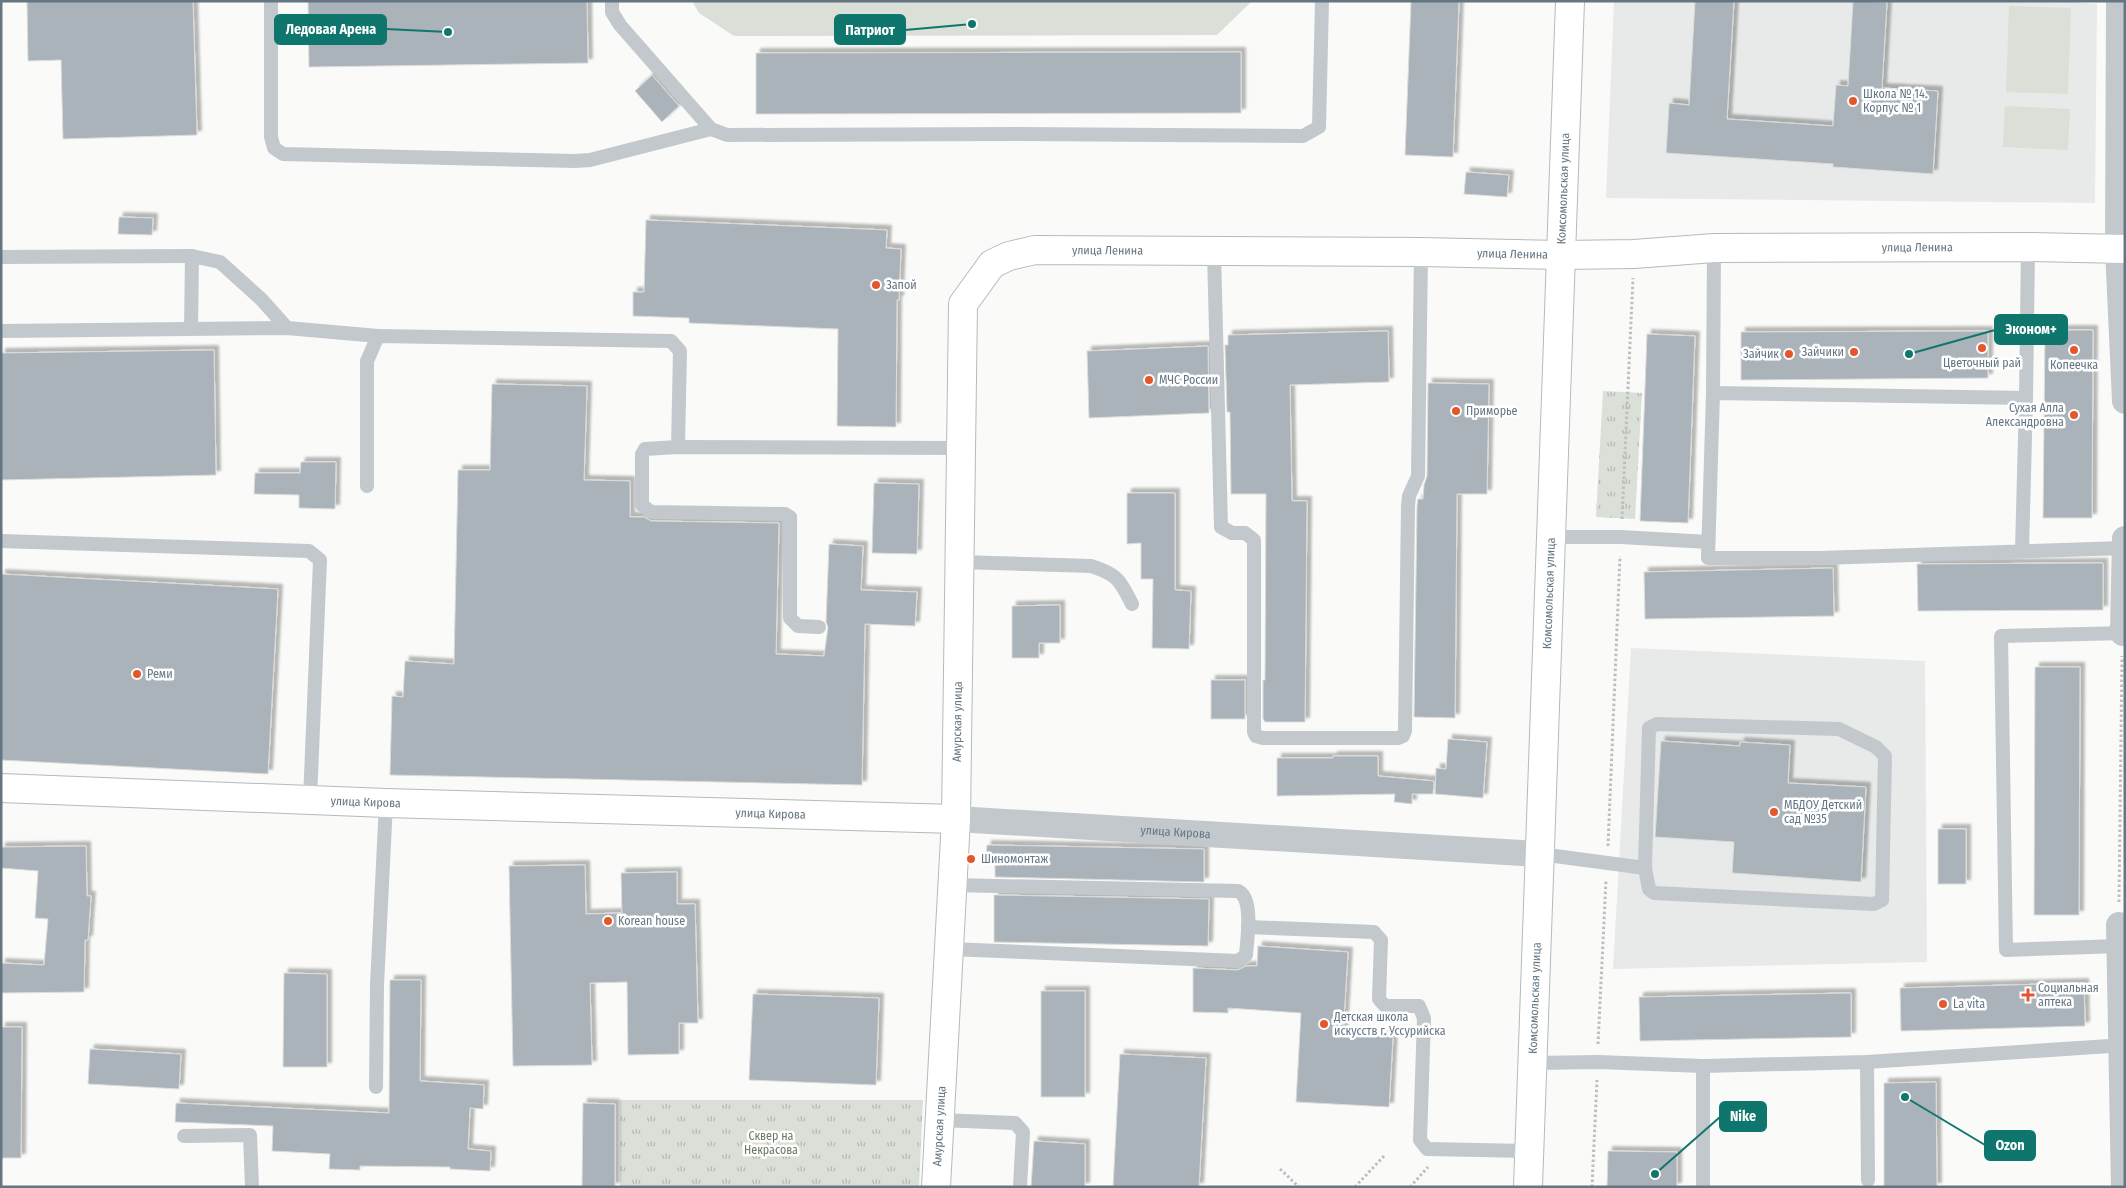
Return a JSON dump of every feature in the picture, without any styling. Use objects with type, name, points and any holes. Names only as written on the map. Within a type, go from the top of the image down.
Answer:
[{"type":"main road","name":"Комсомольская улица","points":[[1528,1187],[1534,1063],[1550,537],[1570,1]]},
{"type":"main road","name":"улица Ленина","points":[[992,264],[1009,256],[1035,250],[1421,252],[1562,255],[1634,254],[1714,248],[2028,247],[2122,249]]},
{"type":"main road","name":"Амурская улица","points":[[936,1187],[956,820],[963,304],[992,264]]},
{"type":"main road","name":"улица Кирова","points":[[1,788],[386,803],[956,820]]},
{"type":"street","points":[[2119,1],[2125,401]]},
{"type":"street","points":[[2124,633],[2125,539]]},
{"type":"street","name":"улица Кирова","points":[[956,820],[1540,854]]},
{"type":"street","points":[[2120,949],[2124,1187]]},
{"type":"lane","points":[[271,1],[270,137],[274,148],[283,154],[575,161],[590,160],[711,129]]},
{"type":"lane","points":[[612,1],[612,12],[620,25],[711,129],[727,135],[1018,134],[1302,136],[1319,127],[1322,1]]},
{"type":"lane","points":[[2022,551],[2028,247]]},
{"type":"lane","points":[[1714,248],[1713,393],[1708,558],[1821,558],[2125,548]]},
{"type":"lane","points":[[1214,252],[1221,527],[1232,533],[1245,533],[1254,540],[1254,732],[1256,736],[1263,738],[1398,738],[1404,736],[1408,506],[1409,496],[1418,476],[1421,252]]},
{"type":"lane","points":[[191,329],[192,256]]},
{"type":"lane","points":[[1,257],[192,256],[220,262],[260,299],[287,328]]},
{"type":"lane","points":[[1,331],[287,328],[378,336],[671,341],[680,350],[678,447]]},
{"type":"lane","points":[[367,486],[367,361],[378,336]]},
{"type":"lane","points":[[1713,393],[2026,398]]},
{"type":"lane","points":[[819,627],[798,626],[790,618],[792,523],[790,518],[786,514],[651,512],[642,505],[642,454],[645,449],[651,447],[960,448]]},
{"type":"lane","points":[[1550,537],[1621,537],[1708,542]]},
{"type":"lane","points":[[1,541],[309,551],[320,560],[310,800]]},
{"type":"lane","points":[[959,562],[1091,566],[1109,572],[1121,582],[1132,604]]},
{"type":"lane","points":[[2120,949],[2006,950],[2000,636],[2124,633]]},
{"type":"lane","points":[[1657,724],[1838,729],[1876,747],[1885,756],[1882,900],[1874,904],[1654,893],[1649,889],[1645,868],[1649,728],[1657,724]]},
{"type":"lane","points":[[376,1087],[378,986],[386,803]]},
{"type":"lane","points":[[1540,854],[1645,868]]},
{"type":"lane","points":[[949,948],[1238,961],[1246,955],[1248,927],[1248,900],[1244,893],[1238,891],[952,885]]},
{"type":"lane","points":[[1248,927],[1374,932],[1381,940],[1379,999],[1385,1006],[1419,1006],[1424,1018],[1420,1140],[1427,1149],[1530,1151]]},
{"type":"lane","points":[[1534,1063],[1598,1062],[1703,1066],[1867,1062],[2123,1045]]},
{"type":"lane","points":[[1867,1062],[1868,1180]]},
{"type":"lane","points":[[1703,1066],[1703,1187]]},
{"type":"lane","points":[[940,1120],[1015,1123],[1023,1132],[1020,1187]]},
{"type":"lane","points":[[184,1136],[250,1134],[252,1187]]},
{"type":"path","points":[[1592,1187],[1634,254]]},
{"type":"path","points":[[2120,949],[2124,633]]},
{"type":"path","points":[[1355,1187],[1384,1156]]},
{"type":"path","points":[[1280,1169],[1299,1187]]},
{"type":"shaded area","name":"Школа № 14. Корпус № 1","points":[[1614,1],[2063,1],[2097,4],[2095,203],[1606,198]]},
{"type":"shaded area","name":"МБДОУ Детский сад №35","points":[[1631,648],[1925,661],[1927,962],[1613,969]]},
{"type":"green space","points":[[692,1],[1252,1],[1217,35],[734,36],[699,13]]},
{"type":"green space","points":[[2009,6],[2071,8],[2068,94],[2006,92]]},
{"type":"green space","points":[[2005,106],[2070,109],[2068,150],[2003,147]]},
{"type":"green space","points":[[1603,391],[1642,393],[1635,519],[1596,517]]},
{"type":"green space","name":"Сквер на Некрасова","points":[[620,1100],[923,1100],[919,1187],[620,1187]]},
{"type":"building","points":[[27,1],[193,1],[197,135],[63,139],[61,60],[28,61]]},
{"type":"building","points":[[308,1],[587,1],[588,63],[309,67]]},
{"type":"building","points":[[1411,1],[1459,1],[1453,157],[1405,155]]},
{"type":"building","points":[[1695,1],[1734,1],[1727,119],[1833,126],[1836,85],[1848,86],[1853,1],[1887,2],[1882,88],[1938,91],[1933,174],[1833,167],[1833,164],[1666,153],[1669,103],[1689,105]]},
{"type":"building","points":[[1241,52],[1241,113],[756,114],[756,53]]},
{"type":"building","points":[[652,75],[679,106],[662,122],[635,91]]},
{"type":"building","points":[[1466,172],[1509,175],[1507,197],[1464,194]]},
{"type":"building","points":[[119,217],[153,218],[152,235],[118,234]]},
{"type":"building","points":[[646,220],[887,230],[886,248],[901,249],[899,300],[897,300],[896,427],[837,426],[838,329],[689,323],[689,318],[633,316],[633,292],[644,292]]},
{"type":"building","points":[[2045,330],[2093,330],[2092,518],[2043,518]]},
{"type":"building","points":[[1388,331],[1389,382],[1290,385],[1292,501],[1307,501],[1305,722],[1265,722],[1263,719],[1263,680],[1265,680],[1266,494],[1231,494],[1230,412],[1227,412],[1225,345],[1228,345],[1228,335]]},
{"type":"building","points":[[1988,331],[1988,378],[1741,380],[1741,332]]},
{"type":"building","points":[[1647,334],[1695,336],[1688,523],[1640,521]]},
{"type":"building","points":[[1208,346],[1209,413],[1089,418],[1087,351]]},
{"type":"building","points":[[214,350],[216,475],[1,480],[1,353]]},
{"type":"building","points":[[1428,383],[1489,384],[1487,494],[1457,494],[1455,718],[1414,717],[1417,506],[1418,499],[1423,499],[1427,476]]},
{"type":"building","points":[[492,384],[587,386],[584,480],[630,481],[630,517],[644,517],[651,521],[779,523],[776,654],[824,656],[828,627],[826,622],[829,544],[863,546],[861,590],[917,592],[915,626],[865,624],[862,785],[390,775],[392,696],[403,697],[405,661],[454,664],[458,470],[490,470]]},
{"type":"building","points":[[301,462],[336,462],[335,509],[299,508],[299,495],[254,494],[255,473],[300,473]]},
{"type":"building","points":[[874,483],[919,484],[917,554],[872,553]]},
{"type":"building","points":[[1127,493],[1175,493],[1175,590],[1191,591],[1189,649],[1152,648],[1153,579],[1141,579],[1141,543],[1127,544]]},
{"type":"building","points":[[2103,563],[2103,610],[1918,611],[1917,564]]},
{"type":"building","points":[[1833,568],[1834,616],[1645,619],[1644,572]]},
{"type":"building","name":"Реми","points":[[1,574],[278,589],[268,774],[1,760]]},
{"type":"building","points":[[1060,605],[1060,643],[1039,643],[1039,658],[1012,658],[1012,606]]},
{"type":"building","points":[[2035,667],[2080,667],[2079,915],[2034,915]]},
{"type":"building","points":[[1211,680],[1245,680],[1245,719],[1211,719]]},
{"type":"building","points":[[1448,739],[1487,742],[1483,798],[1435,794],[1436,768],[1446,769]]},
{"type":"building","points":[[1661,741],[1740,746],[1740,742],[1790,745],[1788,783],[1866,787],[1861,882],[1732,873],[1734,842],[1655,837]]},
{"type":"building","points":[[1333,756],[1378,756],[1378,776],[1434,781],[1433,794],[1412,794],[1412,804],[1394,802],[1395,794],[1277,796],[1277,758],[1333,758]]},
{"type":"building","points":[[1938,829],[1966,829],[1966,884],[1938,884]]},
{"type":"building","points":[[987,845],[1204,849],[1204,882],[995,877],[995,865],[986,864]]},
{"type":"building","points":[[86,846],[87,896],[91,896],[88,940],[85,940],[84,992],[1,993],[1,963],[44,965],[48,919],[35,918],[38,871],[1,868],[1,847]]},
{"type":"building","points":[[585,865],[586,914],[622,913],[621,873],[677,872],[677,904],[695,904],[698,1023],[679,1023],[679,1054],[628,1055],[627,982],[590,983],[592,1065],[513,1066],[509,866]]},
{"type":"building","points":[[994,895],[1209,899],[1208,946],[994,942]]},
{"type":"building","name":"Детская школа искусств г. Уссурийска","points":[[1258,946],[1348,952],[1343,1034],[1393,1037],[1389,1107],[1296,1102],[1301,1013],[1228,1008],[1228,1013],[1193,1012],[1193,968],[1238,970],[1246,966],[1257,966]]},
{"type":"building","points":[[284,973],[327,974],[327,1067],[283,1067]]},
{"type":"building","points":[[390,980],[421,980],[420,1081],[484,1085],[483,1109],[470,1108],[468,1149],[491,1151],[490,1171],[450,1169],[450,1167],[360,1166],[360,1170],[329,1169],[330,1154],[272,1151],[273,1126],[175,1122],[176,1103],[389,1113]]},
{"type":"building","points":[[2084,983],[2085,1026],[1901,1031],[1900,988]]},
{"type":"building","points":[[1041,991],[1085,991],[1085,1097],[1041,1097]]},
{"type":"building","points":[[1851,993],[1851,1037],[1640,1041],[1639,997]]},
{"type":"building","points":[[753,994],[879,998],[876,1085],[749,1080]]},
{"type":"building","points":[[1,1027],[22,1027],[21,1158],[1,1158]]},
{"type":"building","points":[[90,1049],[181,1054],[179,1089],[88,1084]]},
{"type":"building","points":[[1120,1054],[1206,1058],[1199,1187],[1113,1187]]},
{"type":"building","points":[[1936,1082],[1937,1187],[1884,1187],[1884,1083]]},
{"type":"building","points":[[583,1103],[615,1104],[615,1187],[582,1187]]},
{"type":"building","points":[[1034,1141],[1085,1144],[1085,1187],[1031,1187]]},
{"type":"building","points":[[1608,1151],[1677,1152],[1677,1187],[1607,1187]]},
{"type":"place","name":"Патриот","points":[[972,24]]},
{"type":"place","name":"Ледовая Арена","points":[[448,32]]},
{"type":"place","name":"Школа № 14. Корпус № 1","points":[[1853,101]]},
{"type":"place","name":"Запой","points":[[876,285]]},
{"type":"place","name":"Цветочный рай","points":[[1982,348]]},
{"type":"place","name":"Копеечка","points":[[2074,350]]},
{"type":"place","name":"Зайчики","points":[[1854,352]]},
{"type":"place","name":"Зайчик","points":[[1789,354]]},
{"type":"place","name":"Эконом+","points":[[1909,354]]},
{"type":"place","name":"МЧС России","points":[[1149,380]]},
{"type":"place","name":"Приморье","points":[[1456,411]]},
{"type":"place","name":"Сухая Алла Александровна","points":[[2074,415]]},
{"type":"place","name":"Реми","points":[[137,674]]},
{"type":"place","name":"МБДОУ Детский сад №35","points":[[1774,812]]},
{"type":"place","name":"Шиномонтаж","points":[[971,859]]},
{"type":"place","name":"Korean house","points":[[608,921]]},
{"type":"place","name":"Социальная аптека","points":[[2028,995]]},
{"type":"place","name":"La vita","points":[[1943,1004]]},
{"type":"place","name":"Детская школа искусств г. Уссурийска","points":[[1324,1024]]},
{"type":"place","name":"Ozon","points":[[1905,1097]]},
{"type":"place","name":"Nike","points":[[1655,1174]]}]
